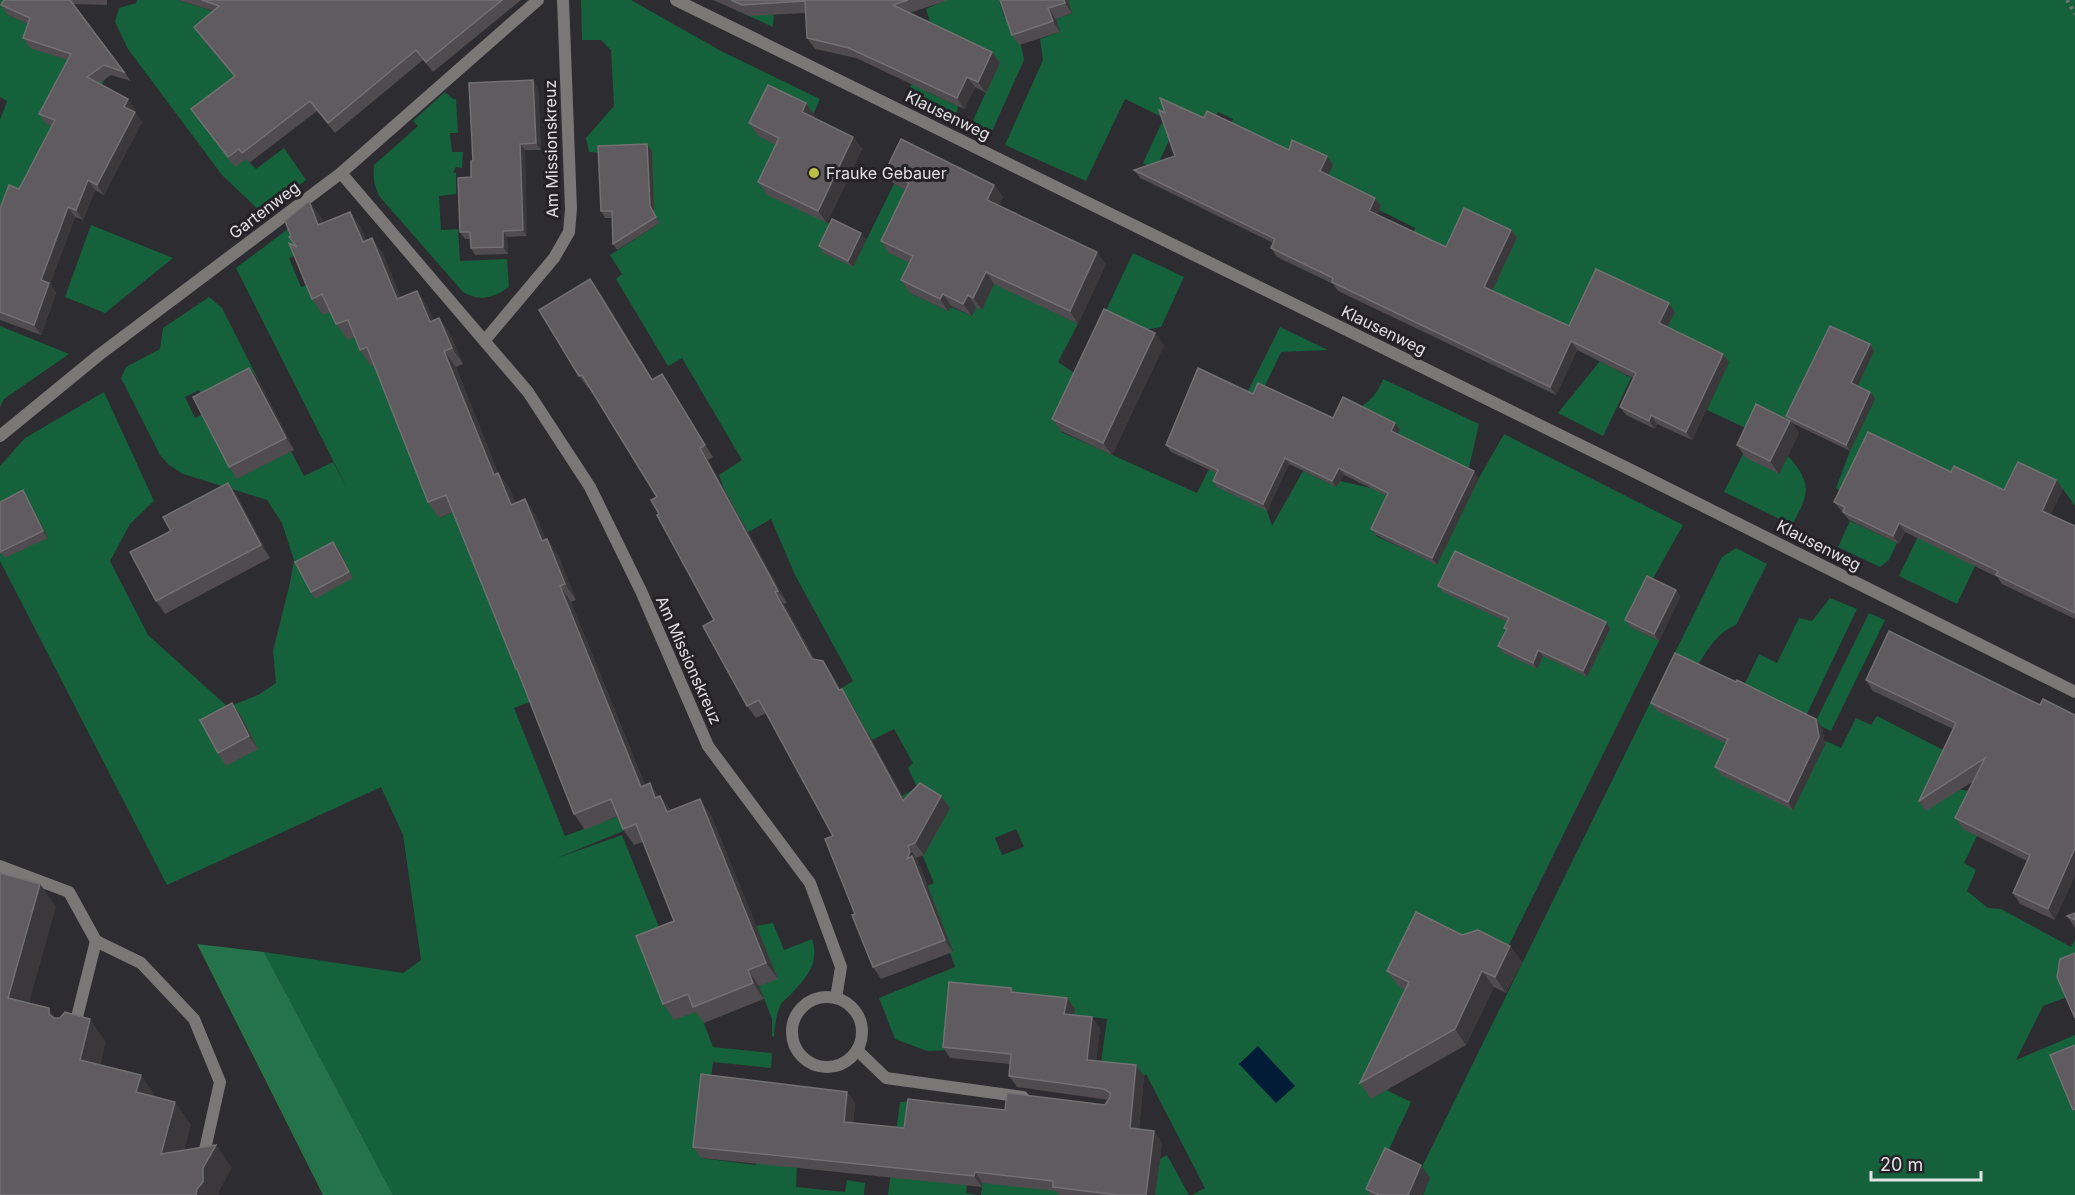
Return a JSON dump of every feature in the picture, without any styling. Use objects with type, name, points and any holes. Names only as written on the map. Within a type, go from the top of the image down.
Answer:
[{"type":"street","name":"Gartenweg","points":[[0,436],[99,355],[341,172],[538,0]]},
{"type":"street","name":"Am Missionskreuz","points":[[485,340],[554,258],[569,232],[571,209],[563,0]]},
{"type":"street","name":"Klausenweg","points":[[676,0],[1694,501],[2075,692]]},
{"type":"street","name":"Am Missionskreuz","points":[[341,172],[528,392],[590,488],[641,591],[708,746],[810,883],[841,967],[836,998]]},
{"type":"street","points":[[0,866],[69,892],[96,941],[141,963],[194,1019],[220,1082],[202,1166]]},
{"type":"street","points":[[73,1034],[96,941]]},
{"type":"street","points":[[823,997],[836,998],[848,1003],[859,1016],[862,1034],[857,1050],[846,1062],[831,1068],[814,1066],[801,1057],[794,1044],[793,1023],[799,1011],[806,1004],[823,997]]},
{"type":"street","points":[[857,1050],[886,1078],[1039,1099]]},
{"type":"path","points":[[2068,1],[2075,14]]},
{"type":"green space","points":[[0,0],[11,0],[8,15],[60,37],[105,79],[99,90],[62,130],[0,237],[0,120],[7,101],[0,97]]},
{"type":"green space","points":[[137,0],[178,0],[221,14],[242,50],[246,159],[256,169],[284,148],[306,180],[262,213],[222,175],[128,49],[115,22],[119,8],[136,3]]},
{"type":"green space","points":[[581,0],[631,0],[721,51],[820,99],[813,115],[788,151],[827,223],[837,225],[853,267],[894,184],[917,195],[921,268],[910,293],[948,311],[951,307],[972,316],[976,307],[995,283],[1078,324],[1058,362],[1076,374],[1133,253],[1184,277],[1161,327],[1134,332],[1061,432],[1197,493],[1280,327],[1328,350],[1281,352],[1263,390],[1267,511],[1272,526],[1303,471],[1336,487],[1340,481],[1371,488],[1358,409],[1374,396],[1383,379],[1479,424],[1468,472],[1382,522],[1376,536],[1437,564],[1479,478],[1504,434],[1683,525],[1651,582],[1630,627],[1659,641],[1505,953],[1420,998],[1378,1086],[1411,1102],[1384,1160],[1378,1195],[1192,1195],[1205,1188],[1146,1074],[1144,1076],[1100,1071],[1107,1019],[1074,1015],[1074,1009],[951,1050],[927,1051],[895,1039],[879,998],[955,967],[950,953],[953,951],[932,899],[923,888],[934,883],[912,830],[889,804],[917,787],[908,768],[913,763],[894,729],[872,740],[840,689],[853,681],[795,575],[771,519],[747,533],[726,494],[719,475],[742,460],[682,358],[668,366],[616,279],[622,274],[610,255],[660,223],[603,153],[589,152],[586,138],[614,106],[611,50],[601,40],[582,40]],"holes":[[[1016,829],[1024,847],[1002,855],[995,838]]]},
{"type":"green space","points":[[946,0],[999,0],[1004,17],[1012,16],[1020,40],[1024,60],[989,138],[969,129],[1000,62],[952,40],[925,91],[958,106],[956,120],[905,97],[935,39],[926,9]]},
{"type":"green space","points":[[1068,0],[2075,0],[2075,506],[2063,489],[1975,566],[1957,604],[1899,576],[1926,520],[1847,497],[1836,488],[1850,451],[1875,399],[1856,389],[1874,351],[1834,332],[1788,428],[1779,474],[1788,456],[1802,474],[1806,489],[1802,505],[1792,525],[1724,492],[1754,432],[1707,410],[1729,362],[1651,362],[1674,312],[1571,342],[1492,291],[1516,238],[1452,256],[1411,237],[1415,228],[1379,210],[1319,195],[1333,165],[1295,158],[1228,130],[1233,119],[1218,112],[1210,127],[1173,132],[1155,170],[1143,163],[1164,118],[1125,99],[1086,181],[1005,145],[1043,60],[1040,39],[1060,32],[1056,19],[1072,13]]},
{"type":"green space","points":[[774,6],[773,27],[736,10]]},
{"type":"green space","points":[[445,92],[456,99],[458,133],[450,133],[452,152],[463,152],[462,168],[456,167],[453,172],[456,173],[456,194],[439,196],[441,230],[458,229],[460,261],[507,259],[509,287],[497,294],[481,298],[463,292],[380,197],[374,182],[374,165],[418,126],[413,121]]},
{"type":"green space","points":[[91,225],[173,258],[105,313],[65,297]]},
{"type":"green space","points":[[292,226],[302,252],[289,258],[301,287],[310,284],[323,314],[333,310],[359,336],[371,366],[382,362],[439,518],[483,500],[571,686],[514,708],[565,836],[622,815],[628,829],[557,858],[622,835],[659,927],[674,1020],[699,1010],[713,1047],[772,1053],[771,1068],[713,1062],[701,1158],[756,1165],[757,1158],[797,1163],[796,1187],[845,1192],[847,1180],[865,1183],[864,1195],[393,1195],[264,952],[403,973],[421,960],[403,835],[381,787],[167,885],[0,561],[0,466],[25,438],[104,392],[154,501],[130,524],[110,561],[148,635],[228,707],[258,695],[276,683],[273,651],[294,560],[282,523],[267,500],[183,474],[169,465],[160,455],[121,378],[126,367],[160,349],[163,328],[209,297],[222,308],[258,379],[207,406],[199,390],[185,397],[195,418],[203,414],[291,451],[304,476],[333,462],[347,488],[236,268]]},
{"type":"green space","points":[[0,326],[69,354],[4,399],[0,407]]},
{"type":"green space","points":[[1600,361],[1631,378],[1603,436],[1558,413]]},
{"type":"green space","points":[[1850,521],[1897,543],[1889,560],[1880,567],[1838,547]]},
{"type":"green space","points":[[1736,548],[1767,564],[1736,625],[1718,637],[1696,668],[1721,734],[1759,654],[1777,663],[1799,618],[1812,621],[1830,598],[1857,609],[1805,718],[1793,810],[1826,741],[1841,748],[1856,718],[1871,725],[1877,716],[1953,755],[1958,789],[1969,791],[1977,836],[1964,863],[1976,870],[1967,891],[1988,908],[2001,909],[2071,947],[2075,940],[2075,994],[2043,1006],[2016,1060],[2075,1035],[2075,1195],[1423,1195],[1430,1178],[1419,1173],[1722,557]]},
{"type":"green space","points":[[1869,613],[1885,620],[1831,731],[1815,723]]},
{"type":"green space","points":[[773,923],[784,950],[812,939],[814,947],[813,962],[807,976],[781,1004],[774,1037],[772,1036],[772,1019],[759,986],[776,976],[756,926]]},
{"type":"green space","points":[[197,944],[264,952],[393,1195],[323,1195]]},
{"type":"green space","points":[[915,1101],[967,1185],[966,1193],[977,1195],[888,1195],[900,1102]]},
{"type":"green space","points":[[987,1146],[1061,1192],[1061,1195],[981,1195]]},
{"type":"green space","points":[[1167,1155],[1189,1195],[1155,1195],[1160,1159]]},
{"type":"water","points":[[1258,1046],[1295,1086],[1276,1103],[1239,1064]]},
{"type":"building","points":[[4,0],[70,0],[124,72],[104,65],[87,77],[128,99],[124,107],[135,112],[97,185],[88,180],[76,210],[68,207],[41,280],[49,283],[34,325],[0,312],[0,209],[9,185],[19,189],[55,120],[39,114],[71,54],[23,38],[30,18],[1,5]]},
{"type":"building","points":[[202,0],[502,0],[426,62],[416,50],[328,123],[310,101],[242,153],[239,149],[228,157],[191,109],[235,76],[194,27],[219,6]]},
{"type":"building","points":[[731,0],[908,0],[893,5],[992,52],[978,82],[967,77],[957,98],[849,48],[807,38],[805,1],[742,5]]},
{"type":"building","points":[[1000,0],[1064,0],[1065,3],[1048,8],[1053,21],[1012,35]]},
{"type":"building","points":[[533,80],[536,143],[520,144],[523,230],[503,231],[503,247],[471,248],[470,232],[460,232],[458,178],[471,177],[471,161],[473,161],[469,83]]},
{"type":"building","points":[[768,85],[806,103],[802,112],[853,137],[818,211],[758,182],[779,138],[749,123]]},
{"type":"building","points":[[1160,98],[1204,118],[1207,111],[1289,150],[1292,140],[1327,156],[1320,171],[1375,198],[1369,211],[1446,247],[1464,208],[1511,230],[1484,287],[1569,326],[1596,269],[1669,303],[1659,323],[1723,354],[1686,432],[1651,415],[1649,421],[1620,407],[1636,373],[1571,341],[1550,387],[1332,282],[1333,278],[1271,248],[1275,239],[1134,170],[1175,156],[1159,110],[1165,113]]},
{"type":"building","points":[[901,139],[994,185],[987,200],[1097,252],[1070,311],[986,272],[973,298],[968,295],[963,304],[943,294],[940,299],[901,280],[913,256],[881,241],[909,183],[885,172]]},
{"type":"building","points":[[647,144],[650,206],[656,217],[613,244],[612,211],[601,211],[598,146]]},
{"type":"building","points":[[309,201],[318,225],[350,212],[363,242],[372,238],[397,299],[417,291],[430,322],[439,318],[452,348],[444,351],[494,475],[498,473],[511,505],[525,499],[542,541],[547,539],[565,584],[560,586],[641,787],[650,783],[655,798],[660,796],[667,812],[700,799],[766,963],[748,970],[753,983],[693,1007],[688,994],[663,1004],[636,936],[674,921],[636,824],[623,829],[611,799],[574,814],[446,495],[428,502],[367,347],[360,350],[348,320],[336,324],[322,294],[312,299],[289,243],[297,247],[289,237],[291,236],[285,221]]},
{"type":"building","points":[[832,219],[861,233],[848,261],[819,246]]},
{"type":"building","points":[[590,279],[652,380],[662,374],[705,445],[700,448],[778,591],[775,592],[812,659],[823,661],[839,690],[842,689],[903,801],[920,783],[941,796],[915,843],[908,846],[910,852],[907,859],[912,856],[945,940],[873,967],[825,839],[833,836],[759,700],[747,706],[703,626],[714,620],[657,515],[659,514],[651,500],[657,497],[539,310]]},
{"type":"building","points":[[1104,309],[1155,333],[1103,443],[1052,419]]},
{"type":"building","points":[[1830,326],[1870,344],[1851,383],[1870,392],[1846,445],[1786,416]]},
{"type":"building","points":[[249,368],[286,438],[229,467],[193,397]]},
{"type":"building","points":[[1198,368],[1253,394],[1258,383],[1333,418],[1343,397],[1395,423],[1391,431],[1474,471],[1432,558],[1371,529],[1388,493],[1339,468],[1332,481],[1285,458],[1263,504],[1213,481],[1218,470],[1166,445]]},
{"type":"building","points":[[1756,404],[1790,421],[1770,461],[1737,445]]},
{"type":"building","points":[[1868,432],[1951,472],[1954,466],[2004,490],[2018,462],[2056,480],[2042,511],[2075,526],[2075,613],[1996,575],[1998,571],[1899,523],[1893,536],[1843,512],[1845,507],[1834,502]]},
{"type":"building","points":[[228,483],[261,545],[156,601],[130,552],[171,531],[163,517]]},
{"type":"building","points":[[23,490],[43,531],[0,552],[0,502]]},
{"type":"building","points":[[333,542],[349,572],[311,592],[295,562]]},
{"type":"building","points":[[1455,551],[1606,622],[1583,671],[1538,650],[1533,663],[1498,646],[1507,629],[1504,628],[1509,618],[1438,586]]},
{"type":"building","points":[[1647,576],[1676,590],[1654,634],[1625,620]]},
{"type":"building","points":[[1889,631],[2040,705],[2043,699],[2075,715],[2075,848],[2048,909],[2013,893],[2030,855],[1955,818],[1985,758],[1919,801],[1956,723],[1866,680]]},
{"type":"building","points":[[1675,653],[1736,682],[1737,680],[1816,719],[1819,737],[1788,802],[1715,767],[1728,739],[1651,703]]},
{"type":"building","points":[[232,703],[249,736],[218,753],[200,720]]},
{"type":"building","points":[[0,873],[40,884],[8,998],[49,1008],[49,1014],[54,1018],[60,1018],[65,1012],[90,1019],[80,1060],[141,1075],[136,1092],[175,1102],[161,1154],[216,1145],[203,1168],[203,1182],[197,1189],[196,1195],[0,1195]]},
{"type":"building","points":[[1416,912],[1462,935],[1478,930],[1510,946],[1495,977],[1482,971],[1455,1029],[1360,1083],[1409,982],[1387,971]]},
{"type":"building","points":[[2075,913],[2075,920],[2067,916]]},
{"type":"building","points":[[2075,953],[2075,1018],[2057,977],[2060,959]]},
{"type":"building","points":[[949,982],[1011,988],[1011,992],[1067,998],[1064,1014],[1092,1017],[1087,1060],[1136,1065],[1130,1128],[1154,1131],[1146,1195],[1118,1195],[1053,1187],[1053,1181],[975,1172],[974,1176],[693,1147],[701,1074],[847,1092],[844,1122],[904,1128],[908,1099],[1005,1110],[1007,1093],[1105,1105],[1110,1093],[1104,1089],[1009,1076],[1011,1054],[943,1047]]},
{"type":"building","points":[[2075,1045],[2075,1109],[2073,1110],[2050,1055]]},
{"type":"building","points":[[1385,1148],[1421,1165],[1408,1195],[1379,1195],[1366,1189]]},
{"type":"place","name":"Frauke Gebauer","points":[[814,173]]}]
